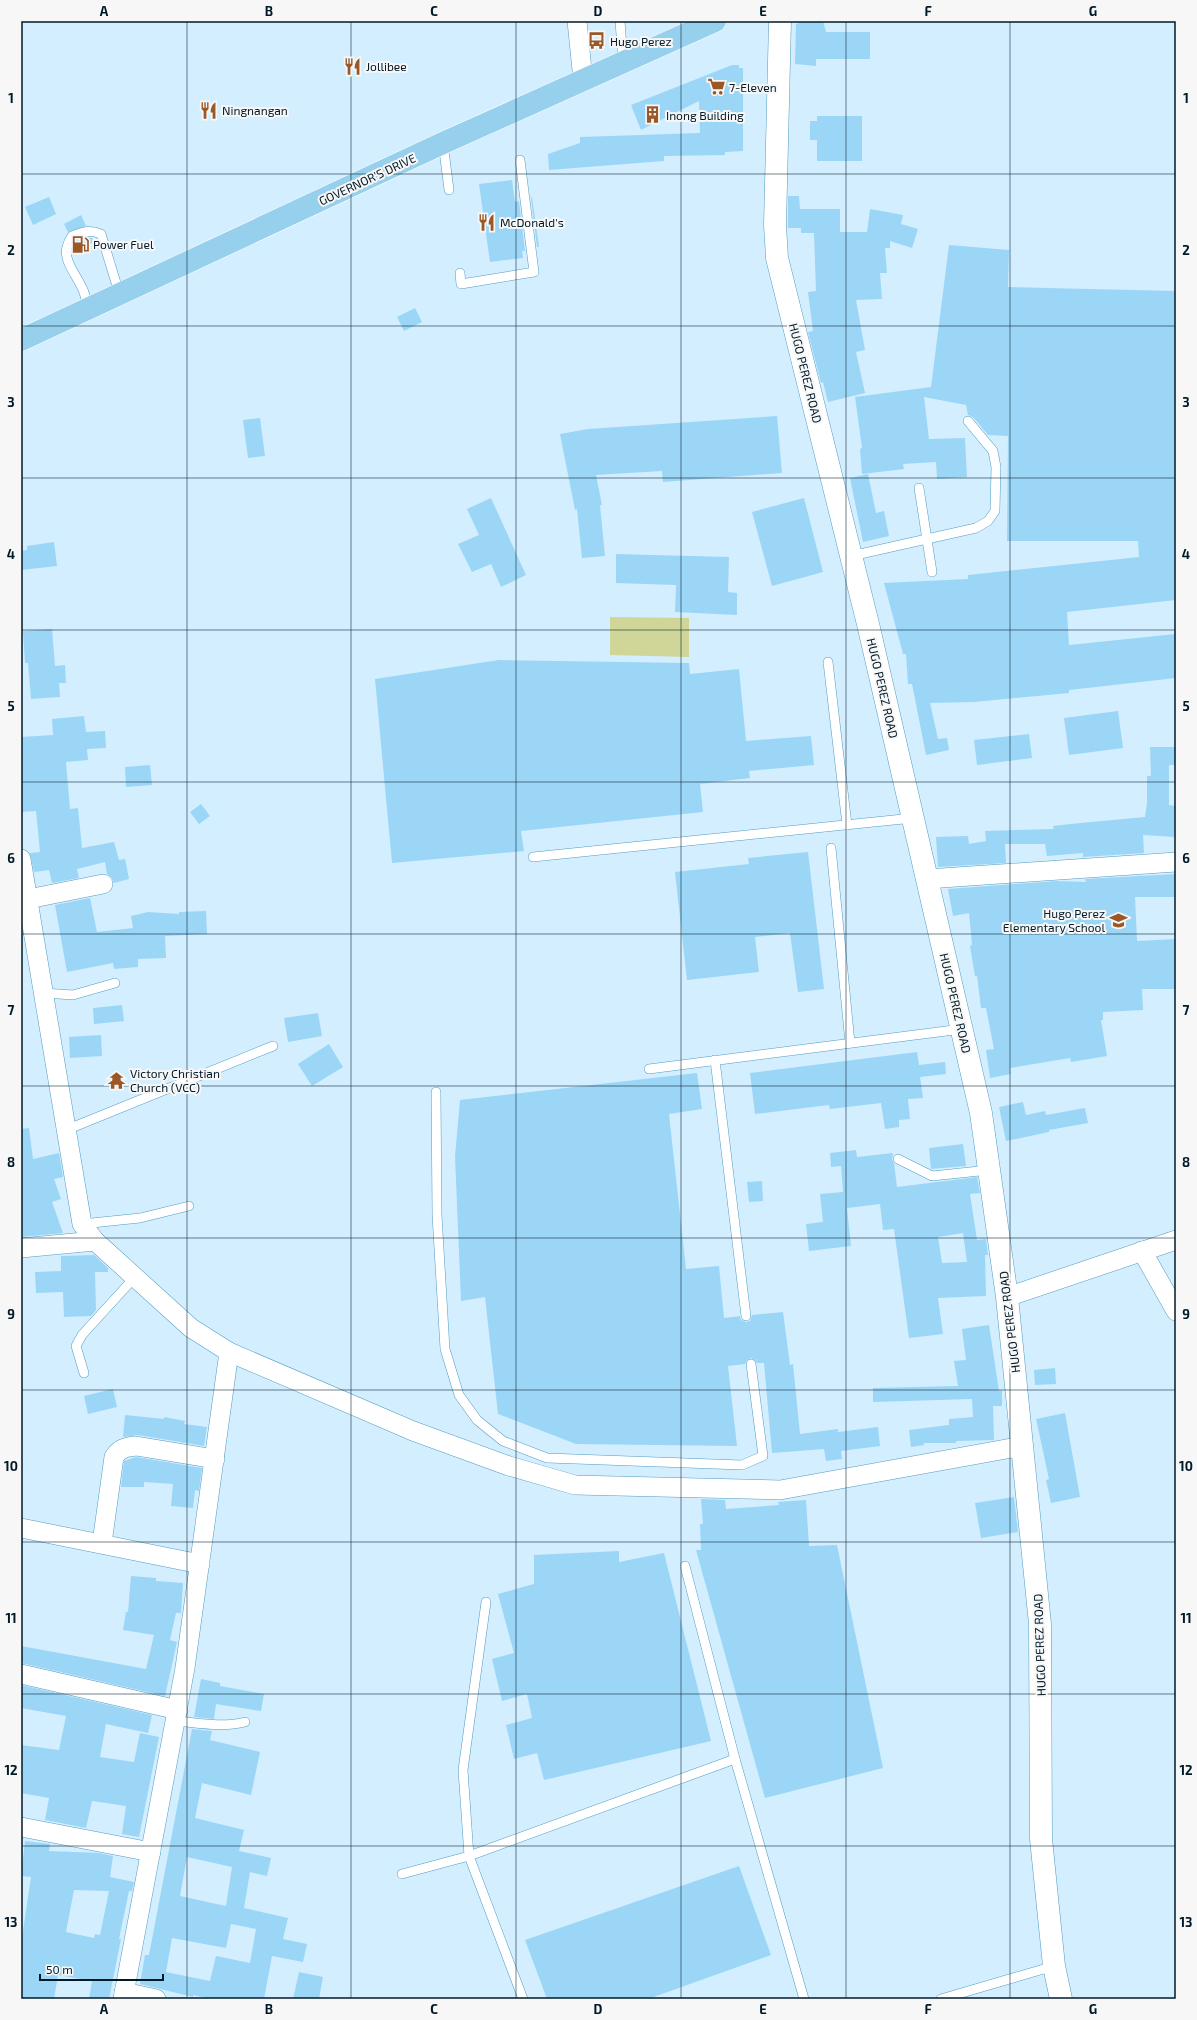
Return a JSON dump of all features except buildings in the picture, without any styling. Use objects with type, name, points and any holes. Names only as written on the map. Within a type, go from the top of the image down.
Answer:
[{"type":"main road","name":"GOVERNOR'S DRIVE","points":[[21,340],[583,80],[715,21]]},
{"type":"street","points":[[577,21],[583,80]]},
{"type":"street","name":"HUGO PEREZ ROAD","points":[[780,21],[775,225],[777,258],[851,556],[981,1113],[1007,1297],[1040,1624],[1041,1839],[1054,1966],[1061,1999]]},
{"type":"street","points":[[21,859],[82,1224],[95,1241],[134,1278],[191,1328],[229,1352],[413,1431],[509,1466],[575,1485],[780,1490],[1023,1446]]},
{"type":"street","points":[[927,879],[1176,862]]},
{"type":"street","points":[[28,899],[103,884]]},
{"type":"street","points":[[1007,1297],[1176,1240]]},
{"type":"street","points":[[21,1248],[95,1241]]},
{"type":"street","points":[[1142,1251],[1176,1311]]},
{"type":"street","points":[[156,1999],[123,1995],[177,1715],[215,1460],[229,1352]]},
{"type":"street","points":[[102,1542],[114,1457],[118,1451],[125,1447],[136,1446],[215,1460]]},
{"type":"street","points":[[21,1528],[102,1542],[200,1564]]},
{"type":"street","points":[[21,1674],[177,1715]]},
{"type":"street","points":[[21,1827],[151,1852]]},
{"type":"lane","points":[[620,21],[623,62]]},
{"type":"lane","points":[[444,144],[449,190]]},
{"type":"lane","points":[[460,273],[461,284],[534,272],[520,160]]},
{"type":"lane","points":[[77,314],[86,306],[87,297],[71,267],[67,254],[67,248],[72,236],[87,231],[94,231],[101,234],[117,286],[124,292]]},
{"type":"lane","points":[[851,556],[976,528],[988,521],[995,511],[996,467],[993,451],[968,421]]},
{"type":"lane","points":[[919,488],[932,572]]},
{"type":"lane","points":[[828,662],[847,825]]},
{"type":"lane","points":[[533,857],[913,818]]},
{"type":"lane","points":[[831,848],[850,1043]]},
{"type":"lane","points":[[44,993],[73,995],[115,983]]},
{"type":"lane","points":[[649,1068],[962,1029]]},
{"type":"lane","points":[[66,1130],[274,1046]]},
{"type":"lane","points":[[715,1060],[746,1316]]},
{"type":"lane","points":[[436,1092],[437,1215],[445,1349],[459,1395],[477,1420],[503,1441],[547,1458],[742,1466],[763,1456],[752,1364]]},
{"type":"lane","points":[[898,1160],[932,1176],[989,1170]]},
{"type":"lane","points":[[82,1224],[140,1218],[189,1206]]},
{"type":"lane","points":[[84,1373],[76,1346],[82,1335],[134,1278]]},
{"type":"lane","points":[[685,1566],[735,1759],[804,1999]]},
{"type":"lane","points":[[486,1602],[463,1770],[469,1856],[524,1999]]},
{"type":"lane","points":[[177,1715],[216,1725],[233,1725],[245,1722]]},
{"type":"lane","points":[[402,1874],[469,1856],[735,1759]]},
{"type":"lane","points":[[940,1999],[1054,1966]]},
{"type":"green space","points":[[610,617],[689,618],[689,657],[610,655]]},
{"type":"place","name":"Hugo Perez","points":[[597,41]]},
{"type":"place","name":"Jollibee","points":[[353,66]]},
{"type":"place","name":"7-Eleven","points":[[716,87]]},
{"type":"place","name":"Ningnangan","points":[[209,110]]},
{"type":"place","name":"Inong Building","points":[[653,115]]},
{"type":"place","name":"McDonald's","points":[[487,222]]},
{"type":"place","name":"Power Fuel","points":[[80,244]]},
{"type":"place","name":"Hugo Perez Elementary School","points":[[1118,920]]},
{"type":"place","name":"Victory Christian Church (VCC)","points":[[117,1080]]}]
